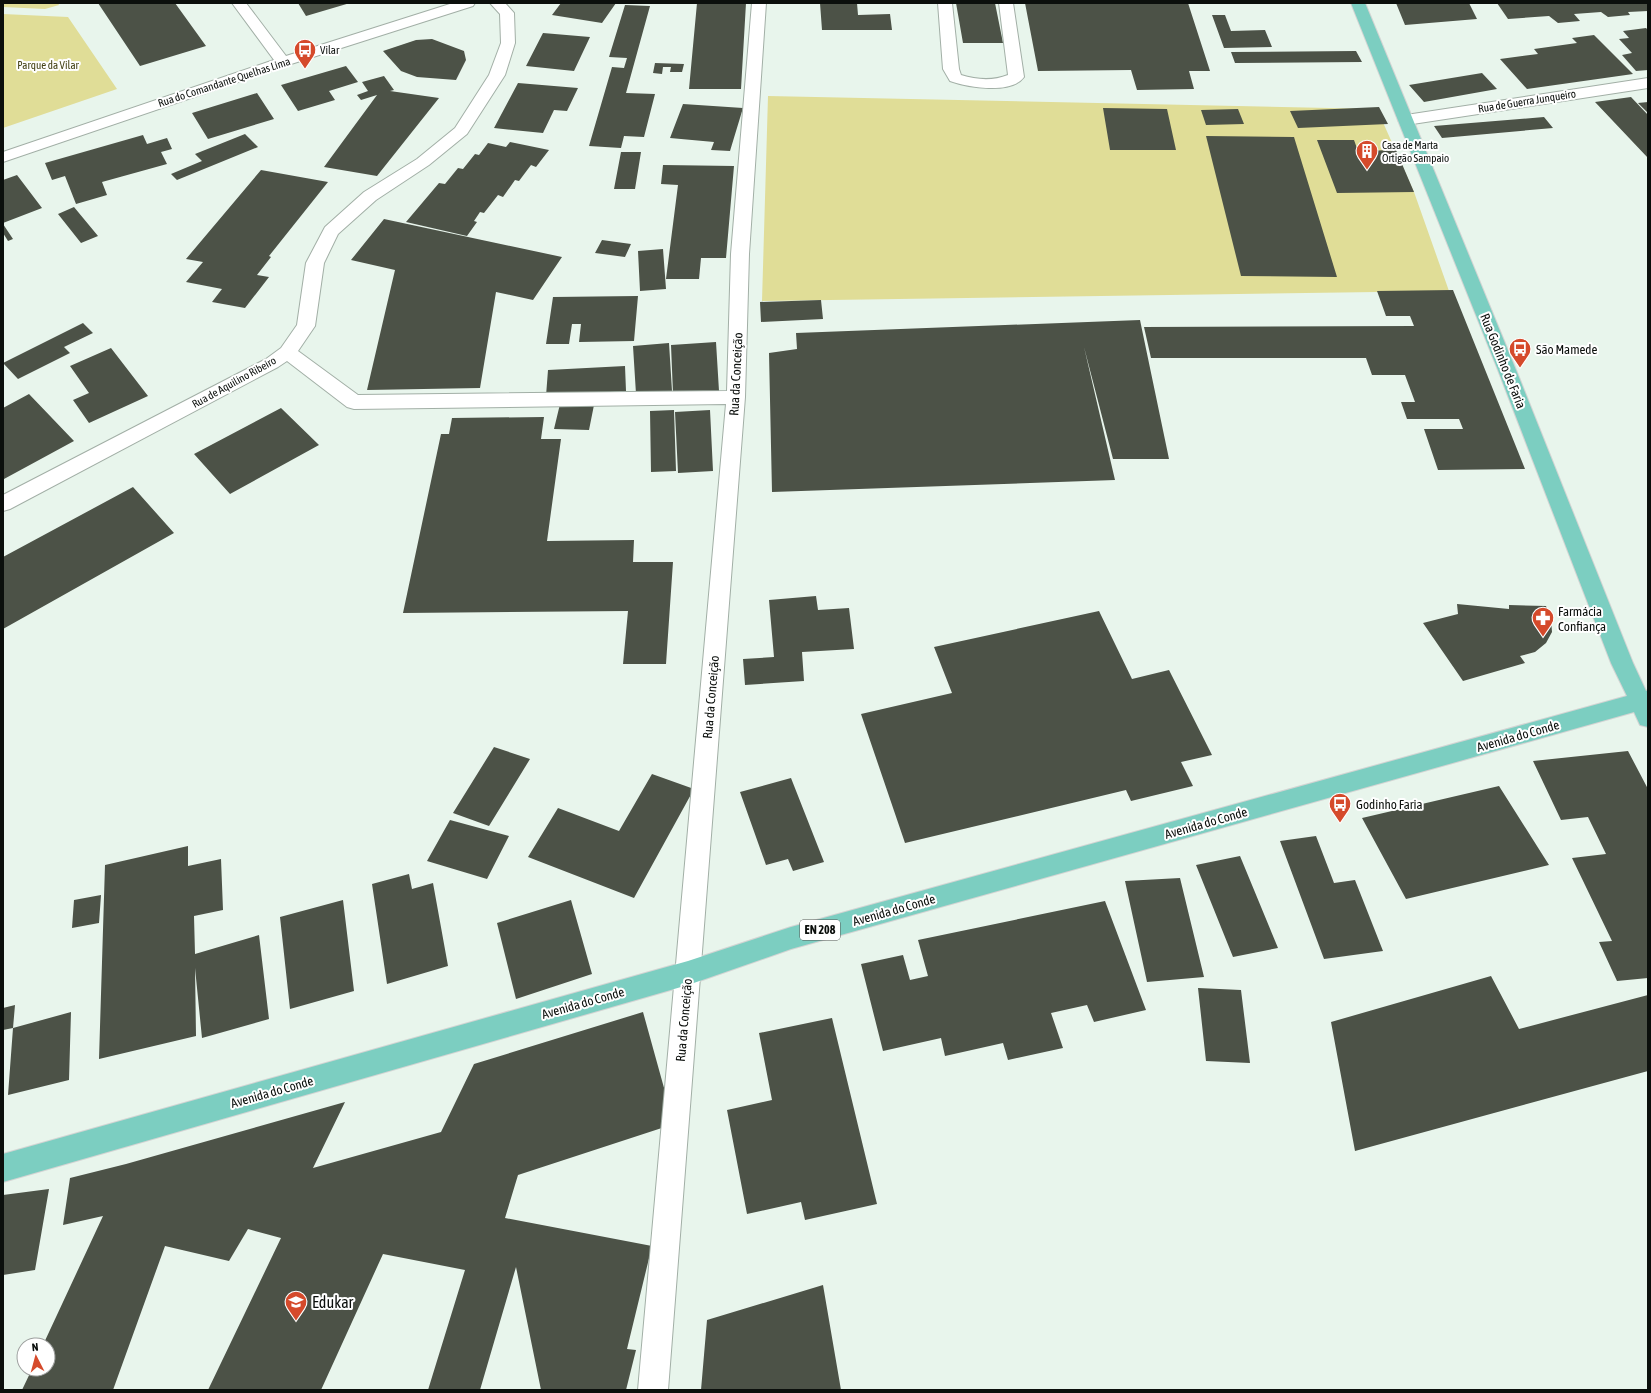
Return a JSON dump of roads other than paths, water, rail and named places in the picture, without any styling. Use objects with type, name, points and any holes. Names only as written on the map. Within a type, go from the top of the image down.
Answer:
[{"type":"main road","name":"Rua Godinho de Faria","points":[[1358,3],[1504,363],[1619,656],[1645,706]]},
{"type":"main road","name":"Avenida do Conde","points":[[3,1168],[688,973],[791,938],[1562,724],[1645,706]]},
{"type":"street","points":[[239,3],[283,62]]},
{"type":"street","name":"Rua do Comandante Quelhas Lima","points":[[3,156],[283,62],[468,3]]},
{"type":"street","name":"Rua de Aquilino Ribeiro","points":[[3,504],[272,363],[286,352],[306,326],[315,263],[331,231],[370,196],[423,162],[461,131],[497,75],[508,43],[508,13],[497,3]]},
{"type":"street","name":"Rua da Conceição","points":[[653,1390],[736,397],[740,254],[759,3]]},
{"type":"street","points":[[945,3],[951,69],[955,78],[969,83],[992,84],[1007,82],[1016,77],[1006,3]]},
{"type":"street","name":"Rua de Guerra Junqueiro","points":[[1406,120],[1648,83]]},
{"type":"street","points":[[286,352],[354,402],[736,397]]},
{"type":"place","name":"Vilar","points":[[305,70]]},
{"type":"place","name":"Casa de Marta Ortigão Sampaio","points":[[1367,170]]},
{"type":"place","name":"São Mamede","points":[[1520,368]]},
{"type":"place","name":"Farmácia Confiança","points":[[1543,638]]},
{"type":"place","name":"Godinho Faria","points":[[1340,824]]},
{"type":"place","name":"Edukar","points":[[296,1322]]},
{"type":"park label","name":"Parque da Vilar","points":[[48,65]]}]
